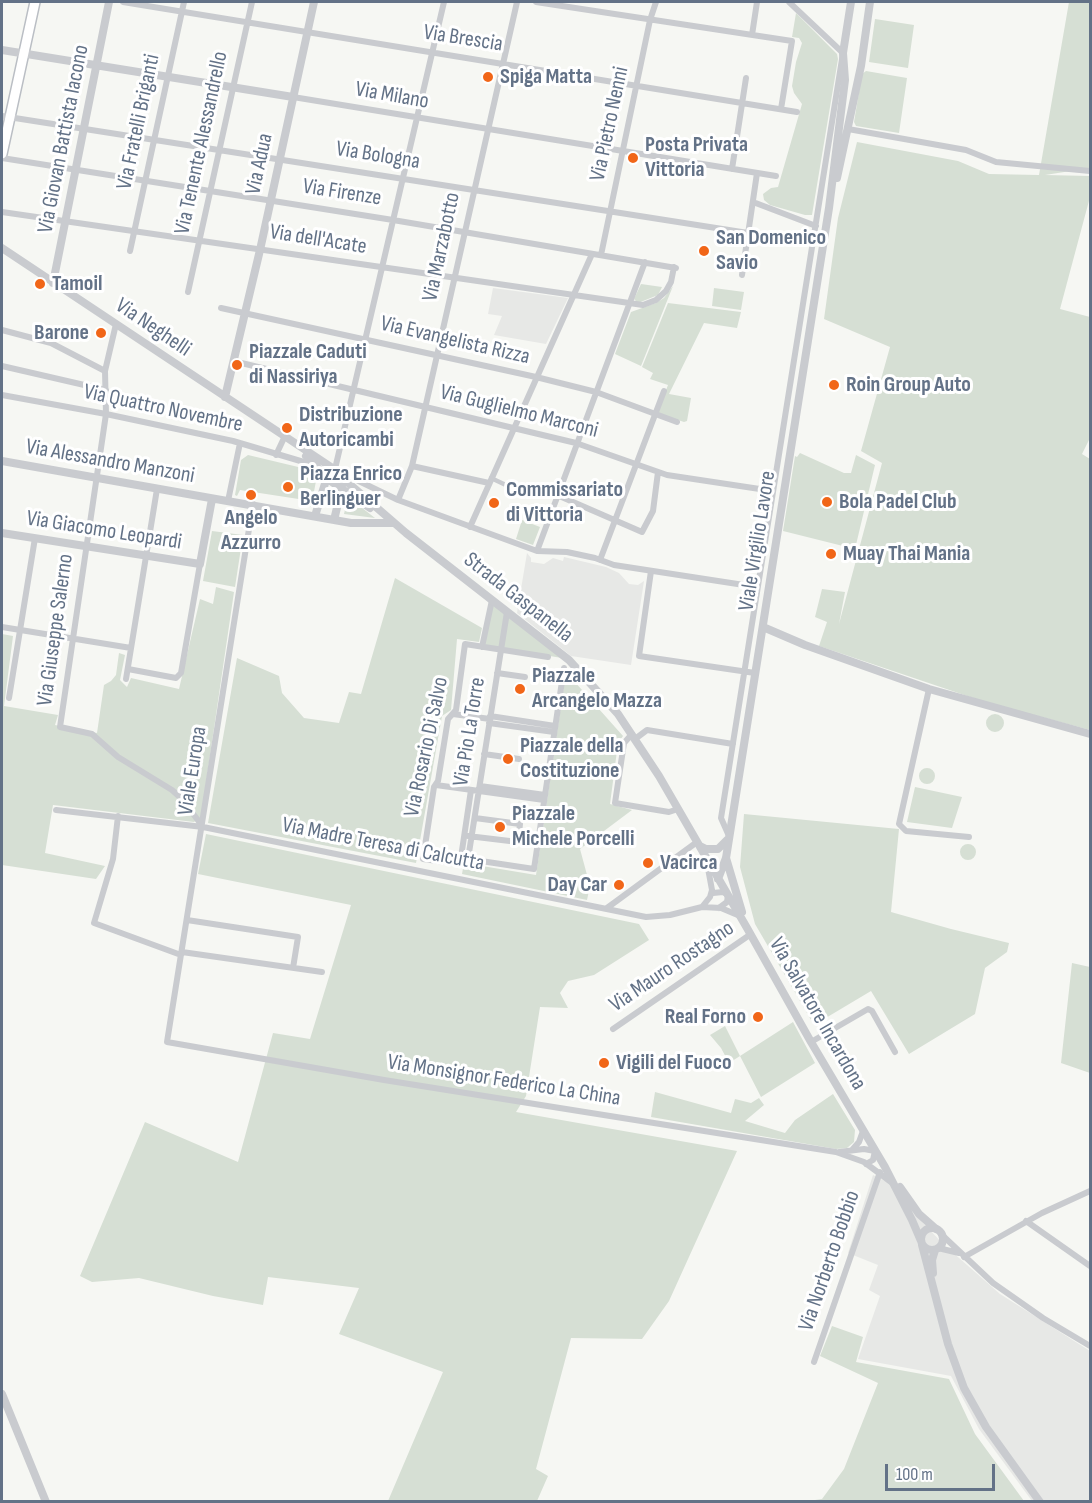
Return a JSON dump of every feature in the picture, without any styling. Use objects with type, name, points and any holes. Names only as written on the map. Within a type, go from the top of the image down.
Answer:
[{"type":"main road","points":[[2,156],[5,116],[24,54],[35,2]]},
{"type":"street","name":"Via Giovan Battista Iacono","points":[[53,283],[109,2]]},
{"type":"street","name":"Via Brescia","points":[[123,2],[797,112]]},
{"type":"street","name":"Via Fratelli Briganti","points":[[130,251],[184,2]]},
{"type":"street","name":"Via Tenente Alessandrello","points":[[188,292],[252,2]]},
{"type":"street","name":"Via Adua","points":[[225,397],[260,250],[314,2]]},
{"type":"street","points":[[315,516],[334,475],[444,2]]},
{"type":"street","name":"Via Marzabotto","points":[[398,500],[412,466],[517,2]]},
{"type":"street","points":[[536,2],[792,41],[780,109]]},
{"type":"street","name":"Via Pietro Nenni","points":[[600,255],[650,20],[656,2]]},
{"type":"street","points":[[752,35],[757,2]]},
{"type":"street","points":[[607,908],[697,842],[706,849],[718,849],[723,846],[729,836],[721,818],[843,53],[789,2]]},
{"type":"street","name":"Viale Virgilio Lavore","points":[[718,879],[726,858],[829,208],[845,80],[843,53],[851,2]]},
{"type":"street","name":"Viale Virgilio Lavore","points":[[829,208],[861,66],[870,2]]},
{"type":"street","name":"Via Milano","points":[[2,50],[776,176]]},
{"type":"street","points":[[732,169],[746,78]]},
{"type":"street","name":"Via Bologna","points":[[5,116],[748,233]]},
{"type":"street","points":[[848,129],[966,150],[1001,163],[1090,171]]},
{"type":"street","name":"Via Firenze","points":[[2,156],[675,267]]},
{"type":"street","points":[[742,275],[757,173]]},
{"type":"street","points":[[753,202],[816,226]]},
{"type":"street","name":"Via dell'Acate","points":[[2,212],[643,305],[656,300],[666,291],[675,267]]},
{"type":"street","name":"Via Neghelli","points":[[2,248],[284,438]]},
{"type":"street","points":[[470,527],[592,254]]},
{"type":"street","points":[[537,551],[645,262]]},
{"type":"street","name":"Via Evangelista Rizza","points":[[221,308],[536,377],[596,392],[677,422]]},
{"type":"street","name":"Via Giuseppe Salerno","points":[[116,324],[105,371],[106,414],[60,727],[92,734],[118,757],[172,790],[182,799],[203,827]]},
{"type":"street","points":[[2,330],[51,343],[105,371]]},
{"type":"street","name":"Via Guglielmo Marconi","points":[[233,361],[576,443],[667,475],[773,492]]},
{"type":"street","points":[[2,366],[106,390]]},
{"type":"street","points":[[600,560],[664,391]]},
{"type":"street","name":"Via Quattro Novembre","points":[[2,396],[106,414],[240,443],[316,466]]},
{"type":"street","points":[[284,438],[334,475]]},
{"type":"street","points":[[276,455],[284,438]]},
{"type":"street","points":[[284,438],[316,466],[334,475],[537,551],[567,552],[614,565],[757,587]]},
{"type":"street","points":[[228,501],[240,443]]},
{"type":"street","name":"Via Alessandro Manzoni","points":[[2,461],[351,523],[392,523]]},
{"type":"street","points":[[412,466],[490,480],[527,495]]},
{"type":"street","points":[[557,495],[642,532],[653,511],[658,472]]},
{"type":"street","name":"Strada Gaspanella","points":[[334,475],[342,487],[406,532]]},
{"type":"street","name":"Strada Gaspanella","points":[[334,475],[569,660],[600,693],[633,736],[718,879]]},
{"type":"street","points":[[775,480],[785,482]]},
{"type":"street","points":[[334,520],[342,487]]},
{"type":"street","points":[[126,679],[157,489]]},
{"type":"street","points":[[375,506],[384,494]]},
{"type":"street","points":[[128,669],[176,678],[181,673],[212,499]]},
{"type":"street","name":"Viale Europa","points":[[167,1042],[253,504]]},
{"type":"street","name":"Via Giacomo Leopardi","points":[[2,533],[200,564]]},
{"type":"street","points":[[9,698],[35,538]]},
{"type":"street","points":[[651,571],[639,656],[755,673]]},
{"type":"street","points":[[492,600],[482,647],[548,657]]},
{"type":"street","name":"Via Pio La Torre","points":[[468,836],[475,818],[507,612]]},
{"type":"street","points":[[2,627],[131,648]]},
{"type":"street","points":[[763,627],[805,645],[929,689],[1090,734]]},
{"type":"street","name":"Via Rosario Di Salvo","points":[[465,858],[460,864],[423,859],[448,719],[456,710],[465,644],[482,647]]},
{"type":"street","points":[[471,790],[465,858],[534,869],[564,668]]},
{"type":"street","points":[[497,673],[525,677]]},
{"type":"street","points":[[929,689],[899,824],[906,831],[969,837]]},
{"type":"street","points":[[453,714],[555,729]]},
{"type":"street","points":[[678,809],[669,812],[615,803],[624,743],[647,730],[733,744]]},
{"type":"street","points":[[484,754],[519,759]]},
{"type":"street","points":[[436,785],[544,798]]},
{"type":"street","name":"Via Madre Teresa di Calcutta","points":[[56,810],[203,827],[646,916],[670,915],[702,907],[718,908],[740,916]]},
{"type":"street","points":[[118,816],[113,859],[94,923],[181,954],[322,972]]},
{"type":"street","points":[[468,836],[518,842],[520,824],[475,818]]},
{"type":"street","points":[[704,855],[711,880],[711,895]]},
{"type":"street","points":[[726,858],[749,931]]},
{"type":"street","points":[[702,907],[711,895],[718,879]]},
{"type":"street","name":"Via Salvatore Incardona","points":[[718,879],[875,1151],[883,1170]]},
{"type":"street","points":[[711,895],[723,892],[728,895],[724,905],[718,908]]},
{"type":"street","points":[[187,920],[298,938],[293,968]]},
{"type":"street","name":"Via Mauro Rostagno","points":[[613,1029],[749,931]]},
{"type":"street","points":[[811,1042],[868,1009],[872,1011],[895,1052]]},
{"type":"street","name":"Via Monsignor Federico La China","points":[[167,1042],[384,1080],[836,1152]]},
{"type":"street","points":[[852,1150],[859,1142],[863,1131]]},
{"type":"street","points":[[836,1152],[864,1149],[875,1151],[873,1160],[866,1164]]},
{"type":"street","points":[[836,1152],[883,1170],[920,1214],[993,1283],[1043,1318],[1090,1346]]},
{"type":"street","points":[[883,1170],[912,1220],[921,1243],[948,1344],[964,1388],[986,1427],[1040,1502]]},
{"type":"street","name":"Via Norberto Bobbio","points":[[814,1362],[883,1170]]},
{"type":"street","points":[[963,1256],[1026,1221],[1090,1191]]},
{"type":"street","points":[[1026,1221],[1090,1266]]},
{"type":"street","points":[[921,1243],[925,1231],[938,1232]]},
{"type":"street","points":[[934,1287],[932,1267],[937,1249],[942,1242],[938,1232]]},
{"type":"street","points":[[921,1243],[927,1250],[953,1250],[963,1256]]},
{"type":"street","points":[[2,1394],[46,1502]]},
{"type":"shaded area","points":[[1069,2],[1090,2],[1090,168],[1045,175],[1090,176],[1090,197],[1060,309],[1090,317],[1090,438],[1082,454],[1090,459],[1090,730],[982,701],[819,646],[827,622],[815,617],[822,589],[845,592],[839,624],[882,463],[861,451],[890,347],[824,319],[838,218],[857,142],[958,161],[989,174],[1039,175]]},
{"type":"shaded area","points":[[796,13],[837,54],[838,59],[812,215],[770,205],[764,200],[763,194],[771,188],[778,187],[802,104],[792,86],[802,43],[799,38],[792,37]]},
{"type":"shaded area","points":[[875,19],[914,25],[908,68],[869,62]]},
{"type":"shaded area","points":[[866,71],[907,78],[899,133],[856,126],[854,122],[862,74]]},
{"type":"shaded area","points":[[641,284],[662,287],[658,295],[638,303],[634,299]]},
{"type":"shaded area","points":[[673,286],[641,366],[615,354],[631,312],[656,303],[664,298]]},
{"type":"shaded area","points":[[493,288],[568,298],[546,344],[494,335],[502,316],[488,314]]},
{"type":"shaded area","points":[[714,288],[744,292],[741,310],[712,306]]},
{"type":"shaded area","points":[[668,303],[741,312],[737,328],[704,323],[669,394],[691,398],[687,421],[684,422],[657,413],[668,385],[650,379],[653,373],[642,367]]},
{"type":"shaded area","name":"Bola Padel Club","points":[[800,453],[844,473],[851,473],[856,455],[875,465],[855,549],[783,531],[795,456],[797,457]]},
{"type":"shaded area","points":[[248,455],[315,471],[317,476],[311,507],[305,506],[305,500],[240,490],[237,496],[235,495],[241,460]]},
{"type":"shaded area","points":[[348,497],[375,518],[344,514]]},
{"type":"shaded area","points":[[522,520],[540,527],[533,545],[516,539]]},
{"type":"shaded area","points":[[212,531],[243,535],[235,587],[203,581]]},
{"type":"shaded area","points":[[527,553],[531,562],[544,564],[553,558],[563,561],[564,557],[606,567],[619,573],[629,584],[638,585],[644,581],[631,665],[571,656],[517,613]]},
{"type":"shaded area","points":[[395,578],[482,628],[479,642],[457,639],[451,710],[442,716],[416,863],[208,823],[237,658],[279,676],[282,693],[304,718],[339,723],[349,692],[361,694]]},
{"type":"shaded area","points":[[216,587],[234,592],[201,817],[194,822],[53,805],[45,853],[105,866],[96,879],[2,865],[2,634],[13,636],[4,706],[58,715],[55,725],[97,733],[104,685],[116,675],[119,653],[125,655],[120,680],[127,687],[131,678],[179,689],[200,599],[213,604]]},
{"type":"shaded area","points":[[493,602],[562,658],[483,645]]},
{"type":"shaded area","points":[[566,672],[623,736],[618,743],[610,804],[632,810],[580,849],[590,886],[587,900],[462,874],[464,863],[536,875]]},
{"type":"shaded area","points":[[995,714],[1001,717],[1004,723],[1001,729],[995,732],[989,729],[986,723],[989,717]]},
{"type":"shaded area","points":[[927,768],[935,776],[927,784],[919,776]]},
{"type":"shaded area","points":[[915,787],[962,797],[952,828],[907,822]]},
{"type":"shaded area","points":[[744,814],[899,829],[891,912],[1009,943],[1007,952],[985,968],[975,1014],[909,1054],[871,991],[814,1025],[755,924],[740,867]]},
{"type":"shaded area","points":[[206,834],[639,924],[649,940],[594,975],[568,981],[560,993],[568,1008],[540,1007],[526,1096],[516,1112],[737,1151],[669,1301],[642,1339],[571,1338],[536,1469],[548,1476],[537,1501],[388,1501],[443,1372],[339,1334],[359,1288],[268,1277],[263,1305],[213,1296],[139,1278],[92,1282],[80,1276],[145,1122],[238,1162],[273,1033],[310,1039],[351,905],[198,874]]},
{"type":"shaded area","points":[[968,844],[976,852],[968,860],[960,852]]},
{"type":"shaded area","points":[[1072,963],[1090,967],[1090,1073],[1061,1063]]},
{"type":"shaded area","points":[[793,1022],[815,1063],[761,1097],[740,1056]]},
{"type":"shaded area","points":[[725,1026],[740,1056],[729,1063],[721,1048],[710,1035]]},
{"type":"shaded area","points":[[655,1092],[731,1113],[735,1099],[751,1103],[759,1098],[764,1105],[745,1121],[785,1133],[795,1120],[833,1094],[855,1130],[854,1142],[847,1148],[836,1149],[651,1117]]},
{"type":"shaded area","points":[[873,1175],[891,1184],[942,1243],[1000,1294],[1090,1351],[1090,1501],[1032,1501],[979,1429],[951,1376],[858,1359],[880,1296],[869,1290],[878,1265],[848,1253]]},
{"type":"shaded area","points":[[832,1326],[863,1337],[856,1362],[949,1379],[975,1434],[1024,1501],[808,1501],[822,1499],[844,1469],[878,1383],[820,1356]]},
{"type":"place","name":"Spiga Matta","points":[[488,77]]},
{"type":"place","name":"Posta Privata Vittoria","points":[[633,158]]},
{"type":"place","name":"San Domenico Savio","points":[[704,251]]},
{"type":"place","name":"Tamoil","points":[[40,284]]},
{"type":"place","name":"Barone","points":[[101,333]]},
{"type":"place","name":"Piazzale Caduti di Nassiriya","points":[[237,365]]},
{"type":"place","name":"Roin Group Auto","points":[[834,385]]},
{"type":"place","name":"Distribuzione Autoricambi","points":[[287,428]]},
{"type":"place","name":"Piazza Enrico Berlinguer","points":[[288,487]]},
{"type":"place","name":"Angelo Azzurro","points":[[251,495]]},
{"type":"place","name":"Bola Padel Club","points":[[827,502]]},
{"type":"place","name":"Commissariato di Vittoria","points":[[494,503]]},
{"type":"place","name":"Muay Thai Mania","points":[[831,554]]},
{"type":"place","name":"Piazzale Arcangelo Mazza","points":[[520,689]]},
{"type":"place","name":"Piazzale della Costituzione","points":[[508,759]]},
{"type":"place","name":"Piazzale Michele Porcelli","points":[[500,827]]},
{"type":"place","name":"Vacirca","points":[[648,863]]},
{"type":"place","name":"Day Car","points":[[619,885]]},
{"type":"place","name":"Real Forno","points":[[758,1017]]},
{"type":"place","name":"Vigili del Fuoco","points":[[604,1063]]}]
